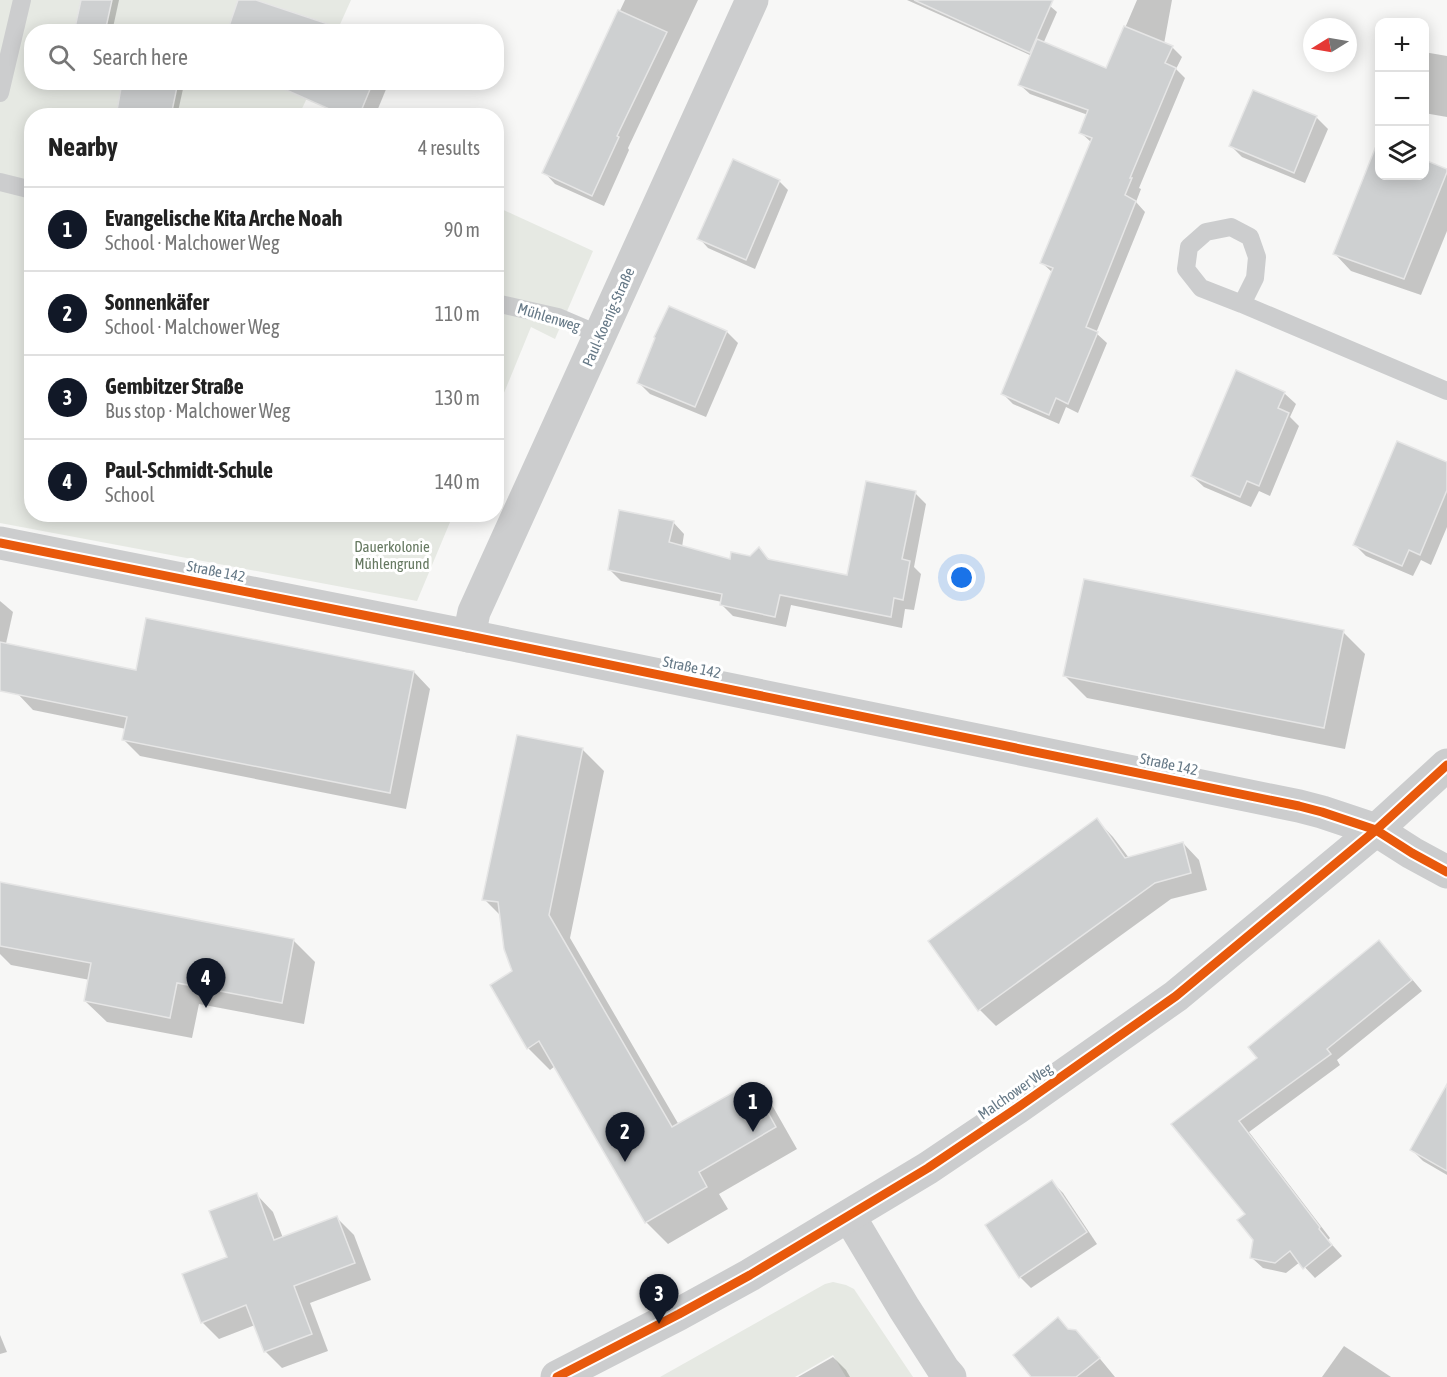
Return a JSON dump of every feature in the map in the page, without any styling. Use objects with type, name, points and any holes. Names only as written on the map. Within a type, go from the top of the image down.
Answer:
[{"type":"street","name":"Paul-Koenig-Straße","points":[[469,636],[474,612],[752,0]]},
{"type":"street","name":"Straße 142","points":[[0,543],[469,636],[1299,806],[1376,830],[1447,872]]},
{"type":"street","name":"Malchower Weg","points":[[557,1377],[720,1292],[928,1168],[1017,1108],[1176,996],[1376,830],[1447,765]]},
{"type":"street","points":[[849,1216],[904,1308],[950,1377]]},
{"type":"lane","points":[[0,93],[22,0]]},
{"type":"lane","points":[[0,182],[24,188]]},
{"type":"lane","points":[[1242,304],[1255,278],[1257,257],[1250,237],[1231,227],[1206,232],[1189,247],[1186,269],[1201,288],[1447,391]]},
{"type":"lane","name":"Mühlenweg","points":[[504,305],[558,317],[600,335]]},
{"type":"green space","name":"Dauerkolonie Mühlengrund","points":[[0,0],[351,0],[340,24],[24,24],[24,90],[311,90],[302,108],[24,108],[24,522],[450,522],[417,601],[0,523]]},
{"type":"green space","points":[[504,210],[593,251],[555,339],[531,327],[504,393]]},
{"type":"green space","points":[[833,1282],[854,1289],[913,1377],[846,1377],[833,1355],[795,1377],[660,1377],[825,1284]]},
{"type":"building","points":[[81,0],[112,0],[107,24],[76,24]]},
{"type":"building","points":[[238,0],[256,0],[328,24],[230,24]]},
{"type":"building","points":[[914,0],[1053,0],[1030,53]]},
{"type":"building","points":[[618,10],[667,32],[617,136],[619,137],[592,196],[542,173]]},
{"type":"building","points":[[1124,26],[1173,46],[1165,63],[1176,68],[1130,178],[1132,178],[1125,195],[1136,201],[1086,327],[1098,332],[1068,404],[1056,398],[1049,415],[1001,394],[1053,268],[1040,263],[1092,138],[1079,133],[1088,110],[1018,85],[1037,39],[1106,68]]},
{"type":"building","points":[[121,90],[176,90],[173,108],[117,108]]},
{"type":"building","points":[[286,90],[370,90],[362,108],[327,108]]},
{"type":"building","points":[[1253,90],[1317,116],[1294,173],[1229,146]]},
{"type":"building","points":[[1375,149],[1375,180],[1429,180],[1429,162],[1447,169],[1404,279],[1333,254]]},
{"type":"building","points":[[733,159],[780,180],[746,260],[697,239]]},
{"type":"building","points":[[669,306],[727,331],[695,407],[637,383],[654,337]]},
{"type":"building","points":[[1236,370],[1285,392],[1278,408],[1289,413],[1259,486],[1247,481],[1240,497],[1191,476]]},
{"type":"building","points":[[1397,441],[1447,462],[1447,490],[1420,555],[1409,550],[1402,566],[1353,545]]},
{"type":"building","points":[[866,481],[916,491],[902,559],[910,561],[903,600],[894,598],[891,617],[780,595],[775,617],[720,605],[722,594],[608,570],[619,510],[674,521],[669,542],[730,559],[731,552],[750,556],[759,547],[768,559],[847,575]]},
{"type":"building","points":[[1084,579],[1344,630],[1324,728],[1063,676]]},
{"type":"building","points":[[146,618],[414,671],[390,793],[122,740],[127,717],[0,691],[0,642],[136,670]]},
{"type":"building","points":[[517,735],[583,748],[549,915],[672,1127],[751,1082],[776,1127],[699,1172],[707,1187],[645,1223],[539,1041],[527,1049],[490,985],[512,971],[504,949],[498,902],[482,900]]},
{"type":"building","points":[[1097,818],[1125,858],[1183,842],[1191,873],[1155,883],[978,1011],[928,941]]},
{"type":"building","points":[[0,882],[294,939],[282,1003],[177,983],[170,1018],[84,1001],[91,963],[0,946]]},
{"type":"building","points":[[1379,940],[1412,980],[1327,1049],[1331,1054],[1239,1121],[1332,1245],[1303,1269],[1290,1251],[1275,1263],[1250,1258],[1253,1240],[1237,1220],[1245,1214],[1171,1124],[1257,1058],[1248,1047]]},
{"type":"building","points":[[1447,1084],[1447,1171],[1410,1150]]},
{"type":"building","points":[[1052,1180],[1087,1232],[1019,1278],[985,1225]]},
{"type":"building","points":[[257,1193],[274,1240],[337,1216],[355,1263],[294,1286],[312,1334],[264,1352],[246,1305],[201,1323],[182,1274],[227,1257],[209,1211]]},
{"type":"building","points":[[1058,1317],[1068,1329],[1076,1330],[1100,1358],[1076,1377],[1031,1377],[1013,1355]]},
{"type":"cycle path","points":[[0,543],[469,636],[1299,806],[1376,830],[1447,872]]},
{"type":"cycle path","points":[[557,1377],[750,1275],[928,1168],[1017,1108],[1176,996],[1376,830],[1447,765]]},
{"type":"place","name":"Paul-Schmidt-Schule","points":[[206,1008]]},
{"type":"place","name":"Evangelische Kita Arche Noah","points":[[753,1132]]},
{"type":"place","name":"Sonnenkäfer","points":[[625,1162]]},
{"type":"place","name":"Gembitzer Straße","points":[[659,1324]]}]
